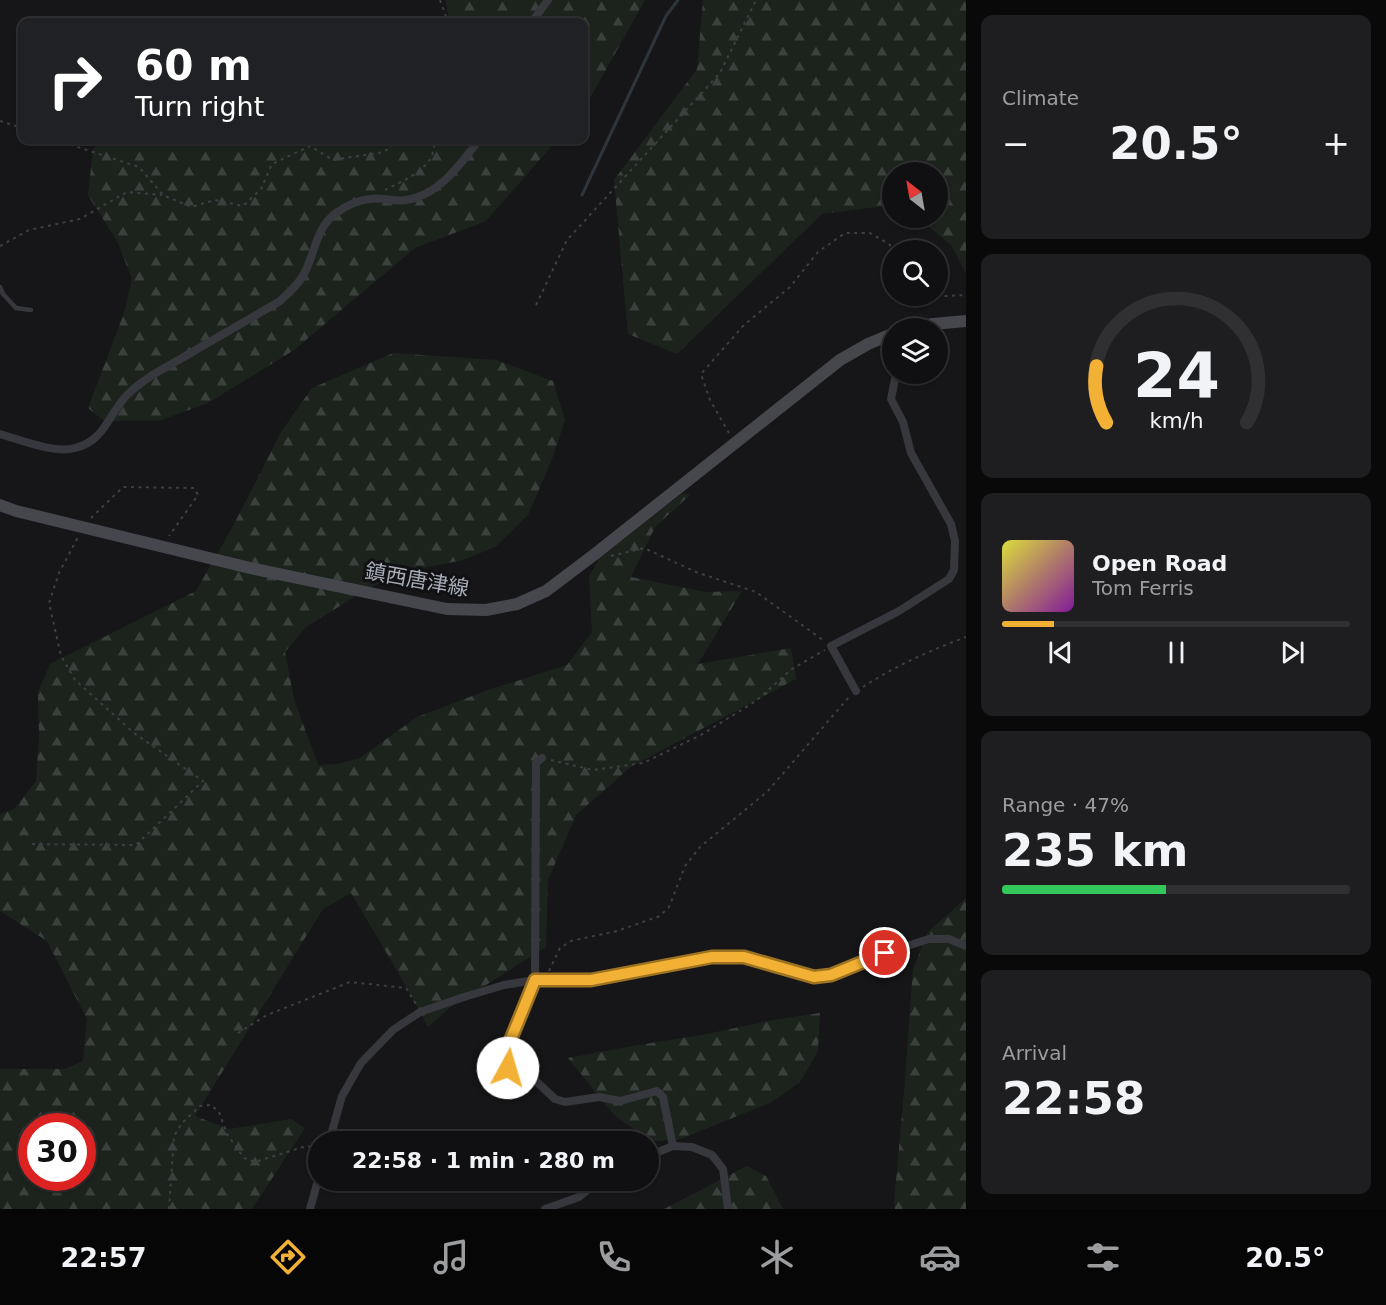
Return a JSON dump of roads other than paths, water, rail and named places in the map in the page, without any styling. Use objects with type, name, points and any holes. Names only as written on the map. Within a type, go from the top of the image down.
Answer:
[{"type":"main road","points":[[948,323],[966,321]]},
{"type":"main road","name":"鎮西唐津線","points":[[0,505],[16,511],[250,568],[447,609],[486,610],[517,604],[546,591],[596,555],[840,360],[882,338]]},
{"type":"street","points":[[535,18],[548,0]]},
{"type":"street","points":[[0,434],[56,450],[72,449],[87,444],[99,436],[127,394],[150,377],[280,301],[295,288],[305,272],[321,230],[334,215],[353,203],[370,199],[406,200],[423,196],[436,188],[453,172],[476,144]]},
{"type":"street","points":[[856,691],[831,646],[899,611],[949,579],[954,570],[955,541],[951,524],[911,453],[903,422],[891,399],[894,384]]},
{"type":"street","points":[[542,758],[536,763],[535,980],[504,1056],[508,1068],[513,1076],[537,1082],[555,1099],[565,1102],[599,1097],[620,1101],[657,1091],[663,1097],[673,1146]]},
{"type":"street","points":[[331,1131],[342,1096],[361,1063],[393,1030],[420,1012],[504,985],[546,979],[591,980],[712,957],[744,957],[814,977],[831,975],[885,953],[929,939],[950,939],[966,946]]},
{"type":"street","points":[[659,1152],[673,1146],[692,1147],[712,1155],[723,1169],[728,1209]]},
{"type":"street","points":[[310,1209],[315,1191]]},
{"type":"street","points":[[545,1209],[579,1197],[586,1191]]},
{"type":"lane","points":[[0,287],[3,294],[16,308],[31,310]]},
{"type":"waterway","points":[[582,195],[666,16],[678,0]]}]
